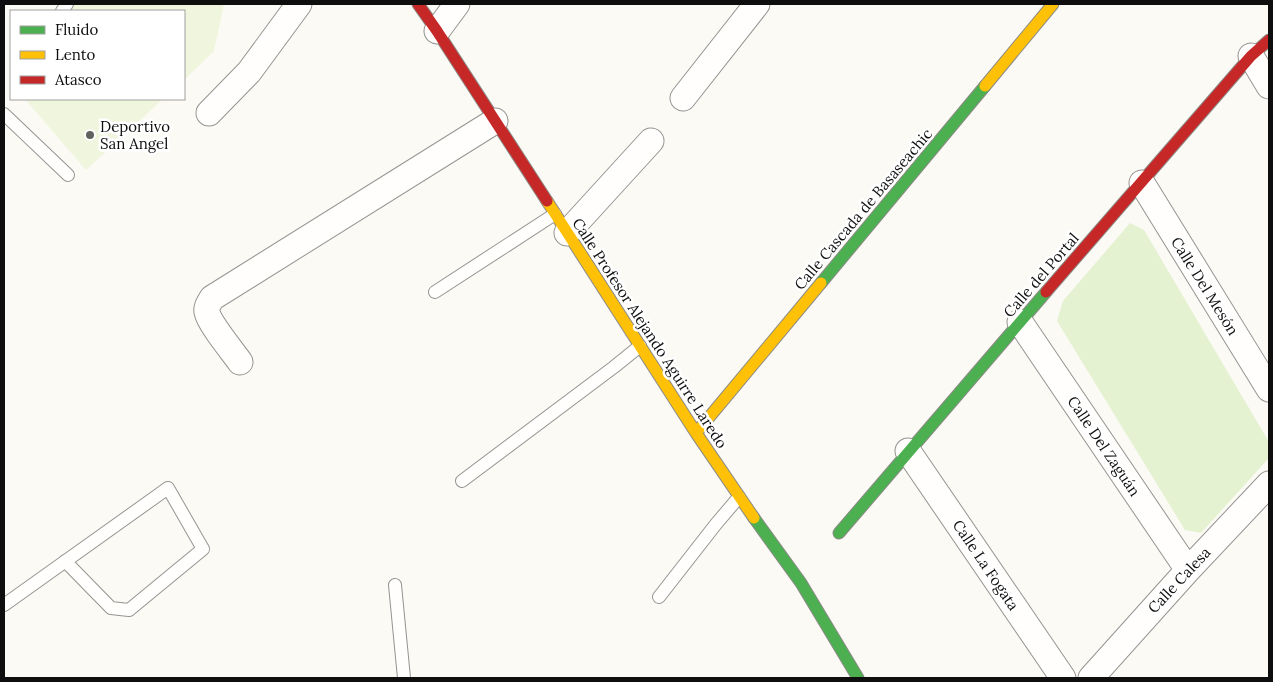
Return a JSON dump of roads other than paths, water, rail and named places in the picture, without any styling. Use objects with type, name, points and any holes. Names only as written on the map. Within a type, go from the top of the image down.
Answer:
[{"type":"street","points":[[209,113],[250,72],[300,4]]},
{"type":"street","name":"Calle Profesor Alejando Aguirre Laredo","points":[[418,4],[696,433],[801,583],[858,678]]},
{"type":"street","points":[[437,31],[457,4]]},
{"type":"street","points":[[683,98],[757,4]]},
{"type":"street","name":"Calle Cascada de Basaseachic","points":[[696,433],[1053,4]]},
{"type":"street","name":"Calle del Portal","points":[[839,533],[1251,56],[1269,40]]},
{"type":"street","points":[[1251,56],[1269,86]]},
{"type":"street","points":[[240,362],[206,312],[212,298],[495,121]]},
{"type":"street","points":[[561,224],[651,141]]},
{"type":"street","name":"Calle Del Mesón","points":[[1142,183],[1269,389]]},
{"type":"street","name":"Calle Del Zaguán","points":[[1020,322],[1188,570]]},
{"type":"street","name":"Calle La Fogata","points":[[908,451],[1063,678]]},
{"type":"street","name":"Calle Calesa","points":[[1091,678],[1188,570],[1265,498]]},
{"type":"lane","points":[[4,114],[68,175]]},
{"type":"lane","points":[[435,292],[561,224]]},
{"type":"lane","points":[[462,481],[640,346]]},
{"type":"lane","points":[[4,604],[168,488],[203,549],[129,610],[111,608],[65,561]]},
{"type":"lane","points":[[659,597],[739,497]]},
{"type":"lane","points":[[395,585],[404,678]]},
{"type":"place","name":"Deportivo San Angel","points":[[90,135]]}]
